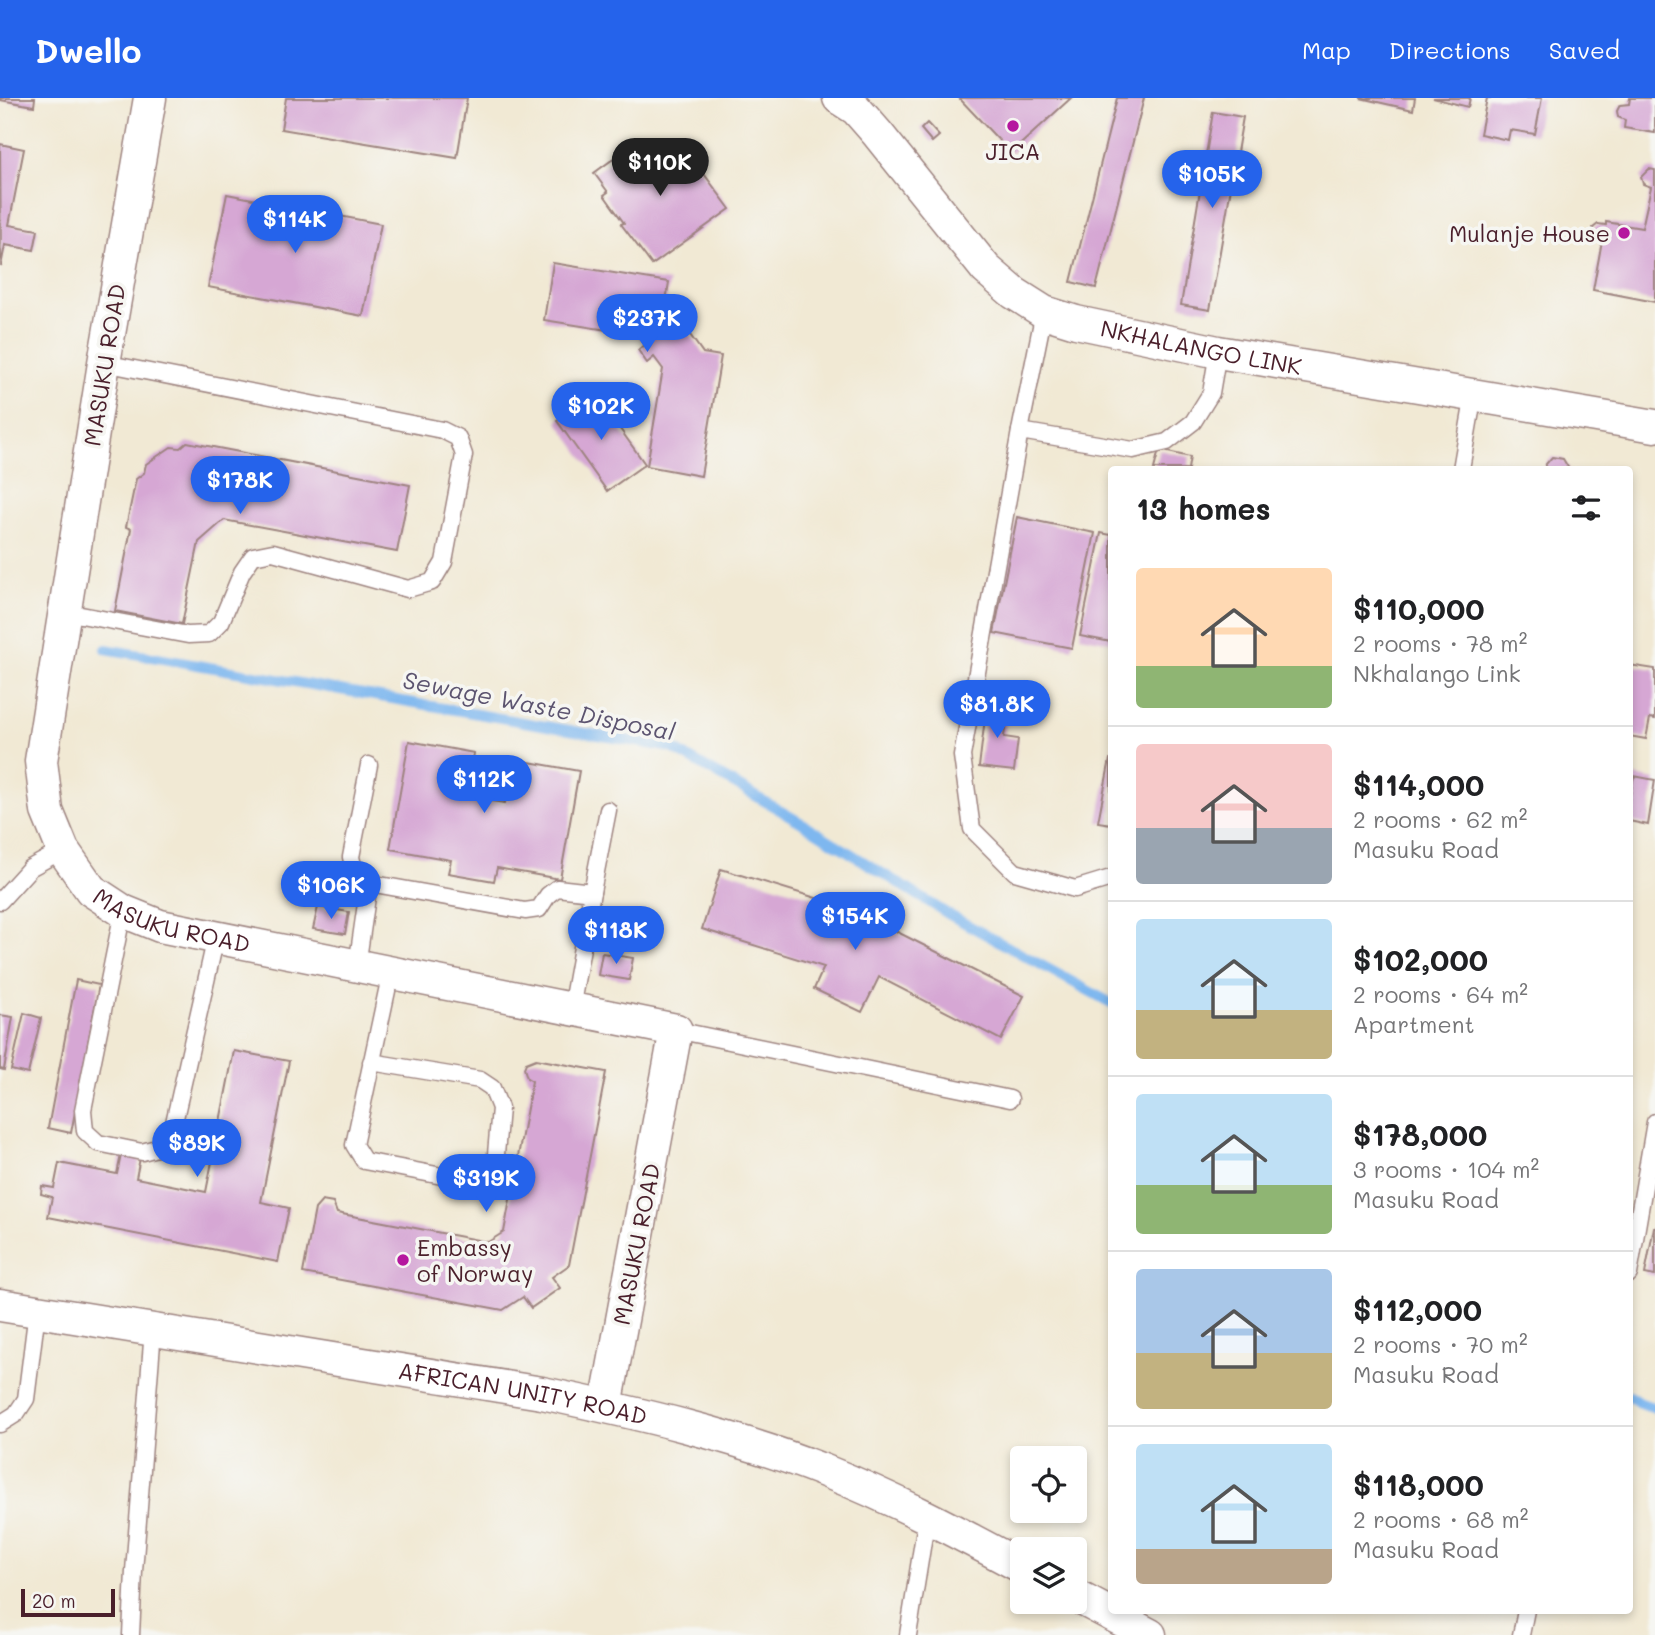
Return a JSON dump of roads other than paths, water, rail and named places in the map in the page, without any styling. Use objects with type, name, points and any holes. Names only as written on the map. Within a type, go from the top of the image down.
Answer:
[{"type":"street","name":"MASUKU ROAD","points":[[150,98],[104,363],[41,761],[47,811],[63,850],[91,890],[123,911],[160,926],[676,1030],[606,1406]]},
{"type":"street","name":"NKHALANGO LINK","points":[[839,98],[856,109],[877,133],[986,269],[1014,293],[1044,312],[1076,322],[1217,352],[1655,426]]},
{"type":"street","name":"AFRICAN UNITY ROAD","points":[[0,1305],[541,1393],[606,1406],[719,1435],[811,1466],[927,1516],[1010,1561]]},
{"type":"street","points":[[1087,1602],[1108,1613]]},
{"type":"street","points":[[1110,1614],[1150,1635]]},
{"type":"lane","points":[[1044,312],[962,756],[972,829],[1015,872],[1075,889],[1108,879]]},
{"type":"lane","points":[[1020,431],[1133,450],[1167,442],[1193,422],[1211,393],[1217,352]]},
{"type":"lane","points":[[65,612],[188,635],[209,634],[221,622],[242,572],[253,556],[273,552],[408,589],[432,582],[444,562],[464,455],[458,438],[442,430],[104,363]]},
{"type":"lane","points":[[1462,466],[1474,394]]},
{"type":"lane","points":[[369,765],[351,857],[355,873],[369,883],[525,911],[540,909],[548,895],[557,888],[592,892]]},
{"type":"lane","points":[[571,1009],[608,810]]},
{"type":"lane","points":[[0,901],[30,867],[63,850]]},
{"type":"lane","points":[[356,966],[369,883]]},
{"type":"lane","points":[[123,911],[83,1110],[85,1132],[98,1143],[142,1152],[160,1147],[173,1127],[216,937]]},
{"type":"lane","points":[[371,1062],[480,1080],[492,1088],[499,1108],[495,1166],[487,1178],[468,1181],[364,1161],[355,1145],[371,1062],[391,972]]},
{"type":"lane","points":[[676,1030],[1010,1100]]},
{"type":"lane","points":[[1633,1251],[1655,1122]]},
{"type":"lane","points":[[0,1424],[16,1414],[26,1399],[37,1311]]},
{"type":"lane","points":[[131,1635],[153,1330]]},
{"type":"lane","points":[[908,1635],[927,1516]]},
{"type":"lane","points":[[1521,1635],[1526,1614]]},
{"type":"waterway","name":"Sewage Waste Disposal","points":[[106,649],[672,748],[802,823],[948,914],[1108,1001]]},
{"type":"waterway","name":"Sewage Waste Disposal","points":[[1633,1399],[1655,1408]]},
{"type":"place","name":"JICA","points":[[1013,126]]},
{"type":"place","name":"Mulanje House","points":[[1624,233]]},
{"type":"place","name":"Embassy of Norway","points":[[403,1260]]}]
